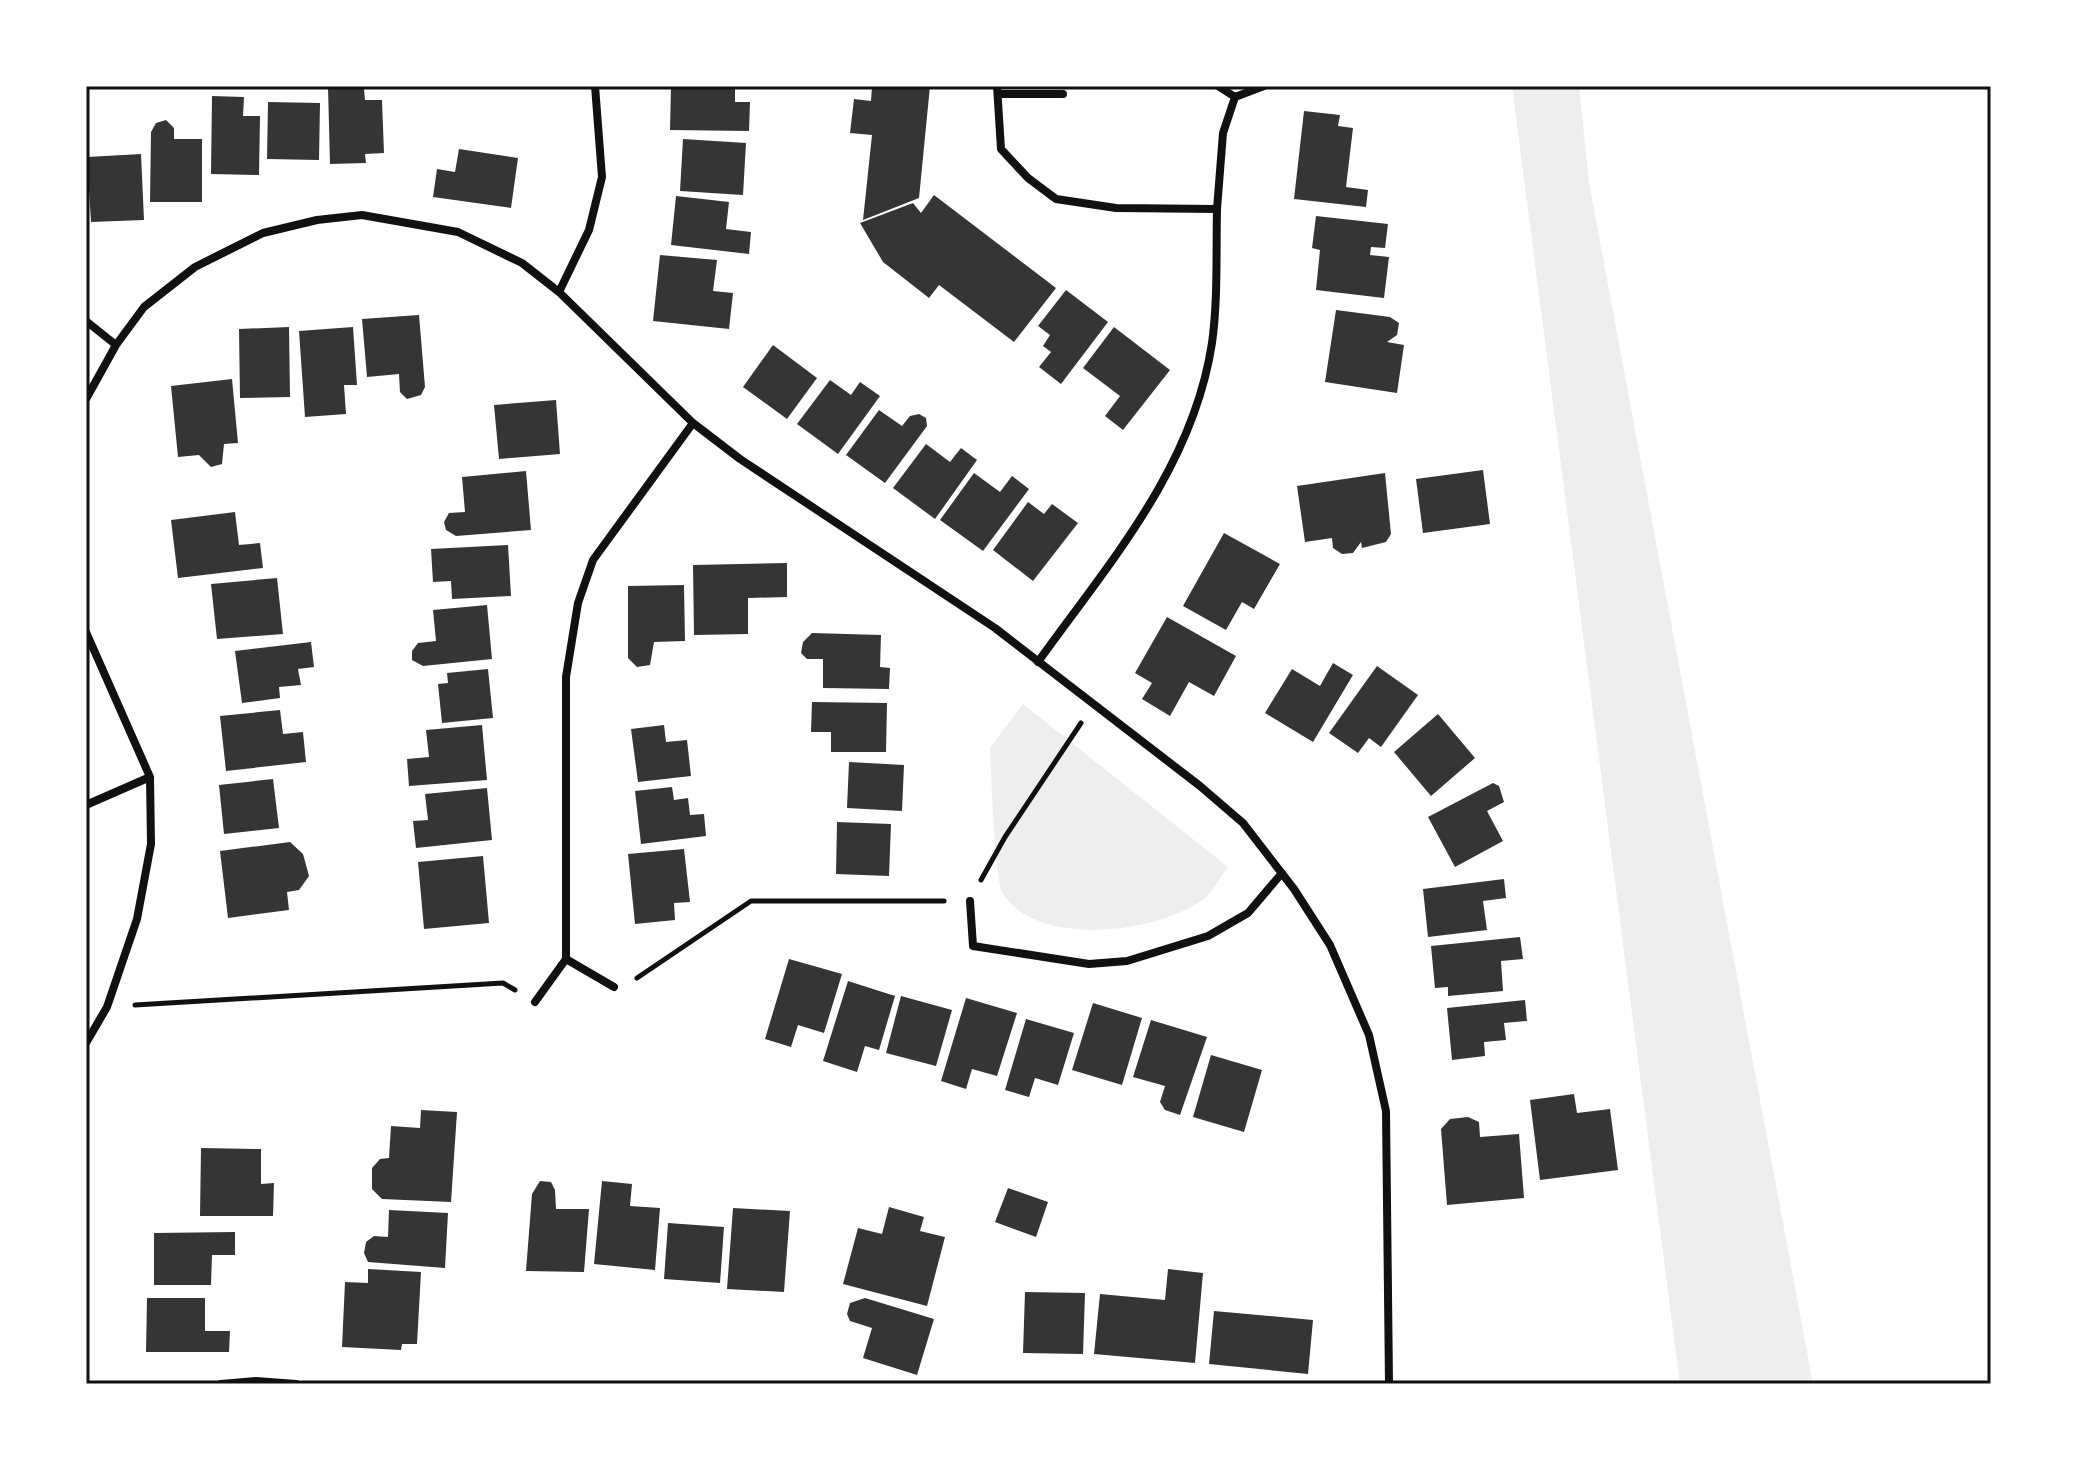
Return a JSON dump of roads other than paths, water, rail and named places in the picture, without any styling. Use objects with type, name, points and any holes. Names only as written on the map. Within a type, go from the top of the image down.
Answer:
[{"type":"street","points":[[559,292],[589,230],[602,177],[595,86]]},
{"type":"street","points":[[1218,86],[1235,97]]},
{"type":"street","points":[[1235,97],[1264,86]]},
{"type":"street","points":[[1063,94],[997,90],[1001,149],[1028,178],[1056,199],[1116,208],[1217,209]]},
{"type":"street","points":[[1038,662],[1148,508],[1180,454],[1212,344],[1223,133],[1235,97]]},
{"type":"street","points":[[86,399],[116,345],[144,307],[195,267],[263,233],[317,220],[362,215],[458,232],[522,263],[559,292],[693,423],[740,459],[982,620],[1038,662],[1200,786],[1243,823],[1282,873],[1330,945],[1364,1023],[1386,1111],[1389,1384]]},
{"type":"street","points":[[86,321],[116,345]]},
{"type":"street","points":[[535,1002],[566,959],[566,677],[578,603],[593,560],[693,423]]},
{"type":"street","points":[[86,632],[150,777],[151,844],[137,919],[107,1007],[86,1043]]},
{"type":"street","points":[[86,805],[150,777]]},
{"type":"street","points":[[970,901],[973,946],[1089,964],[1127,961],[1208,936],[1248,913],[1282,873]]},
{"type":"street","points":[[566,959],[614,987]]},
{"type":"street","points":[[221,1384],[256,1381],[296,1384]]}]
